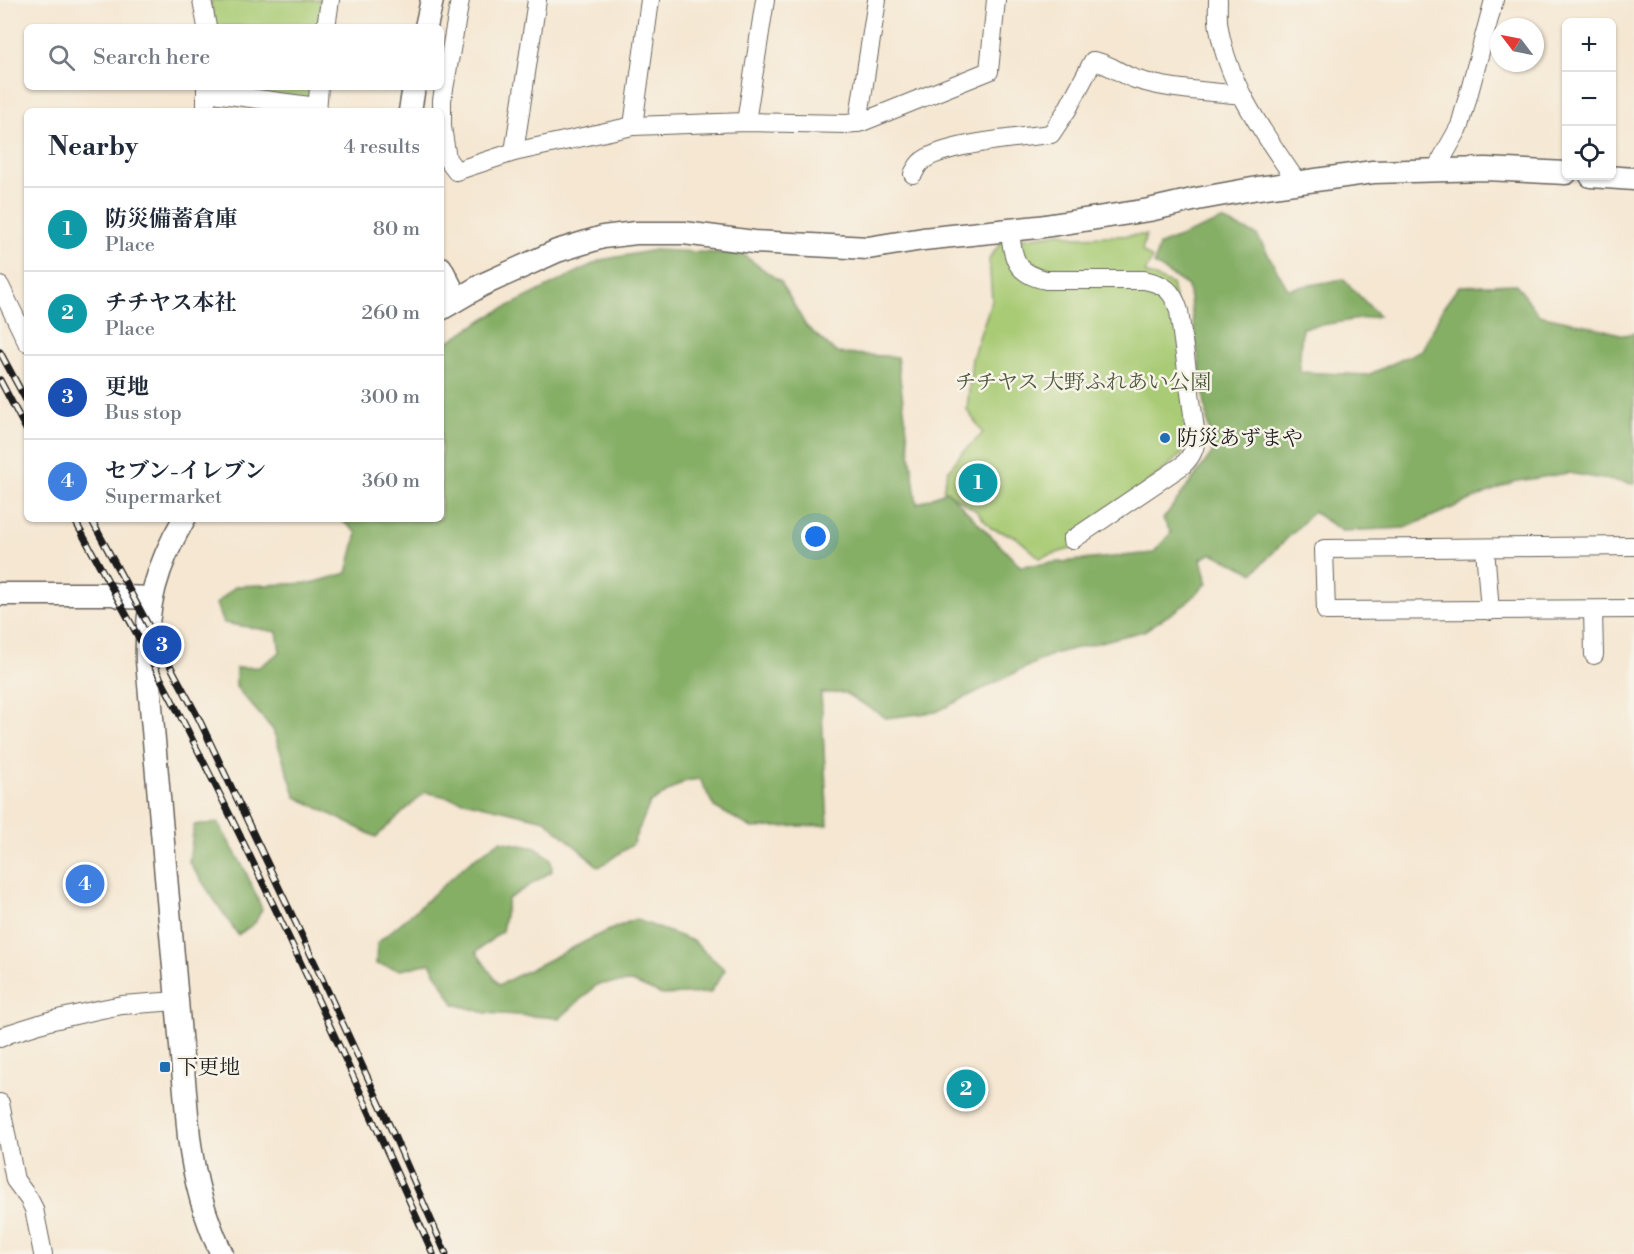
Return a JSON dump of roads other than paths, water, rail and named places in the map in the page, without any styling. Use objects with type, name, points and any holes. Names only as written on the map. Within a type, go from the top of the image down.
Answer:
[{"type":"street","points":[[202,0],[206,24]]},
{"type":"street","points":[[326,24],[330,0]]},
{"type":"street","points":[[427,24],[432,0]]},
{"type":"street","points":[[444,89],[460,0]]},
{"type":"street","points":[[514,152],[537,0]]},
{"type":"street","points":[[633,126],[650,0]]},
{"type":"street","points":[[746,122],[765,0]]},
{"type":"street","points":[[858,123],[877,0]]},
{"type":"street","points":[[444,140],[447,159],[456,171],[514,152],[633,126],[746,122],[858,123],[989,71],[996,0]]},
{"type":"street","points":[[1218,0],[1218,26],[1224,54],[1241,95],[1297,182]]},
{"type":"street","points":[[1436,169],[1460,126],[1494,0]]},
{"type":"street","points":[[913,174],[921,162],[942,151],[972,144],[1052,134],[1093,61],[1103,62],[1134,79],[1167,86],[1241,95]]},
{"type":"street","points":[[206,90],[206,108]]},
{"type":"street","points":[[212,90],[311,108]]},
{"type":"street","points":[[317,108],[320,90]]},
{"type":"street","points":[[410,108],[414,90]]},
{"type":"street","points":[[442,108],[444,90]]},
{"type":"street","points":[[444,282],[449,304],[490,281],[557,250],[603,237],[636,233],[684,233],[754,242],[868,248],[1149,210],[1197,199],[1297,182],[1373,172],[1486,169],[1562,173]]},
{"type":"street","points":[[1616,178],[1634,179]]},
{"type":"street","points":[[1010,230],[1011,248],[1015,260],[1022,271],[1033,277],[1046,280],[1157,282],[1175,299],[1179,311],[1196,436],[1196,447],[1191,458],[1072,540]]},
{"type":"street","points":[[0,286],[24,336]]},
{"type":"street","points":[[182,522],[163,559],[151,598],[147,660],[192,1164],[206,1216],[222,1254]]},
{"type":"street","points":[[1634,546],[1324,549],[1326,611],[1634,609]]},
{"type":"street","points":[[1485,548],[1490,610]]},
{"type":"street","points":[[0,594],[113,594],[123,597],[151,598]]},
{"type":"street","points":[[1593,610],[1594,655]]},
{"type":"street","points":[[0,1038],[49,1021],[97,1010],[122,1005],[177,1001]]},
{"type":"street","points":[[0,1103],[15,1180],[34,1209],[43,1254]]},
{"type":"railway","points":[[0,352],[24,396]]},
{"type":"railway","points":[[0,380],[24,425]]},
{"type":"railway","points":[[76,522],[172,701],[251,857],[433,1254]]},
{"type":"railway","points":[[93,522],[199,719],[319,972],[446,1254]]},
{"type":"place","name":"防災あずまや","points":[[1165,438]]},
{"type":"place","name":"防災備蓄倉庫","points":[[978,483]]},
{"type":"place","name":"更地","points":[[162,645]]},
{"type":"place","name":"セブン-イレブン","points":[[85,884]]},
{"type":"place","name":"下更地","points":[[165,1067]]},
{"type":"place","name":"チチヤス本社","points":[[966,1089]]},
{"type":"park label","name":"チチヤス 大野ふれあい公園","points":[[1083,382]]}]
